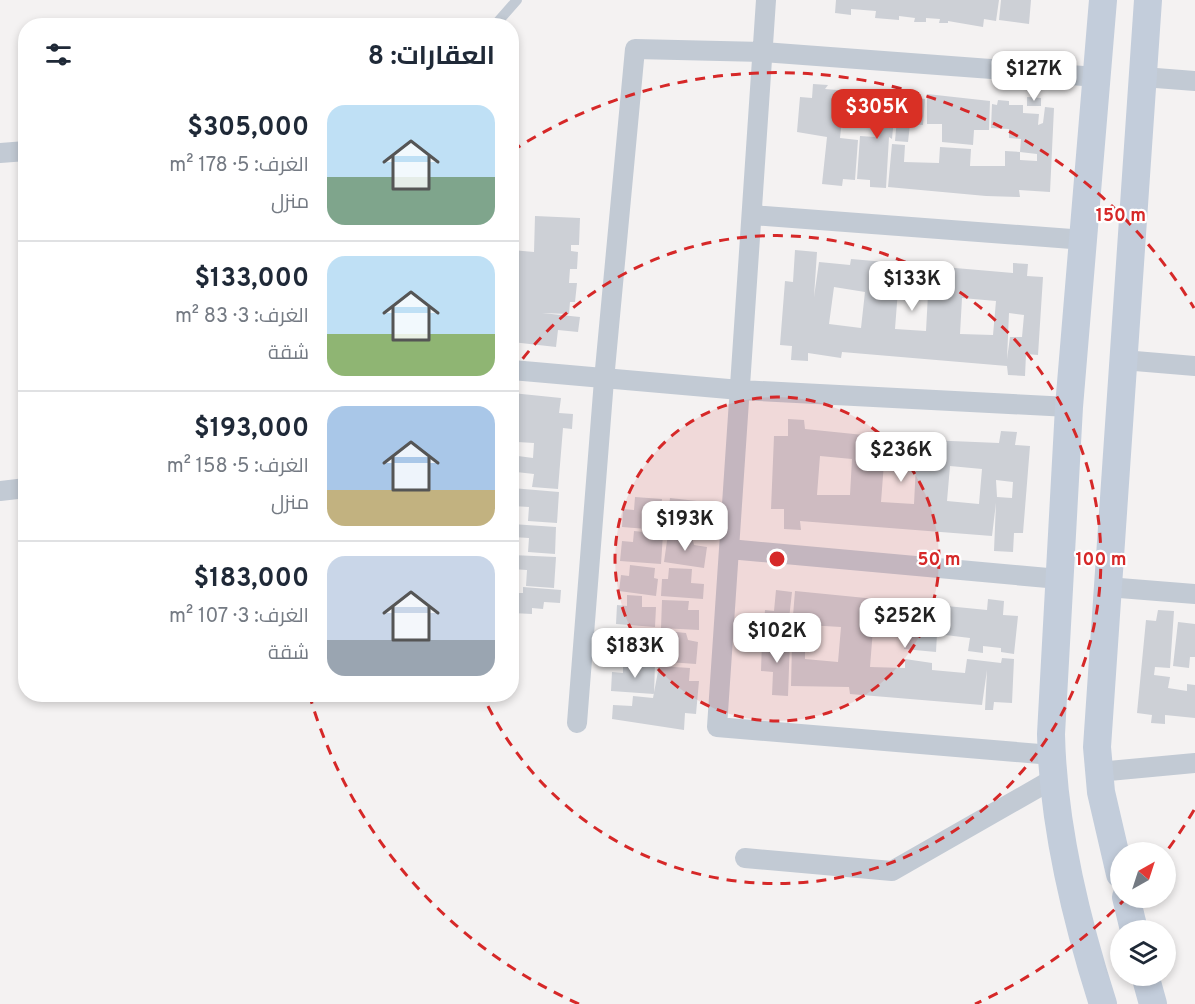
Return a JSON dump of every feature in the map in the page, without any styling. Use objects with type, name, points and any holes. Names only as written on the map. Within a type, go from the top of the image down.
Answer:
[{"type":"street","points":[[766,0],[717,727],[1052,767]]},
{"type":"street","points":[[1103,0],[1085,240],[1069,406],[1059,579],[1052,767],[1076,903],[1103,1004]]},
{"type":"street","points":[[1113,842],[1098,772],[1097,747],[1148,0]]},
{"type":"street","points":[[577,723],[604,380],[635,49],[763,52],[1097,77]]},
{"type":"street","points":[[1143,77],[1195,81]]},
{"type":"street","points":[[0,153],[18,152]]},
{"type":"street","points":[[752,215],[1085,240]]},
{"type":"street","points":[[1123,360],[1195,366]]},
{"type":"street","points":[[519,371],[604,380],[740,390],[1069,406]]},
{"type":"street","points":[[0,491],[18,489]]},
{"type":"street","points":[[729,549],[1059,579]]},
{"type":"street","points":[[1107,587],[1195,594]]},
{"type":"street","points":[[1098,772],[1195,763]]},
{"type":"street","points":[[745,858],[892,871],[1052,767]]},
{"type":"street","points":[[1148,986],[1153,1004]]},
{"type":"lane","points":[[501,18],[517,0]]},
{"type":"building","points":[[836,0],[999,0],[996,21],[984,19],[983,27],[948,21],[948,23],[939,23],[940,19],[926,18],[926,22],[914,22],[915,18],[899,16],[899,20],[875,18],[876,11],[851,9],[851,15],[835,13]]},
{"type":"building","points":[[1001,0],[1031,0],[1029,24],[999,20]]},
{"type":"building","points":[[813,84],[828,85],[825,89],[861,92],[859,120],[842,119],[840,138],[858,140],[855,180],[843,179],[842,186],[822,184],[827,137],[797,132],[800,97],[812,98]]},
{"type":"building","points":[[865,93],[896,96],[892,139],[889,137],[886,188],[870,187],[870,180],[857,179],[860,136],[876,137],[878,121],[862,119]]},
{"type":"building","points":[[927,94],[990,101],[989,130],[974,130],[973,145],[942,142],[942,124],[927,124]]},
{"type":"building","points":[[899,96],[925,99],[923,125],[910,124],[908,142],[895,141]]},
{"type":"building","points":[[1027,97],[1041,98],[1041,106],[1027,106]]},
{"type":"building","points":[[998,100],[1009,101],[1009,105],[1023,105],[1023,113],[1039,114],[1038,125],[1043,123],[1045,107],[1054,108],[1050,192],[1019,190],[1020,197],[986,196],[888,187],[892,144],[905,145],[904,162],[939,163],[940,147],[971,149],[970,166],[1005,166],[1005,151],[1020,152],[1021,139],[1009,138],[1009,129],[991,128],[992,104],[997,105]],"holes":[[[1020,152],[1037,154],[1037,161],[1020,160]]]},
{"type":"building","points":[[535,216],[580,218],[579,245],[571,245],[571,251],[578,252],[577,269],[570,269],[569,283],[577,283],[575,302],[570,302],[569,314],[542,313],[580,317],[578,332],[558,330],[556,347],[519,343],[519,251],[534,252]]},
{"type":"building","points":[[795,250],[817,252],[814,297],[819,262],[850,265],[851,259],[1013,273],[1013,263],[1028,264],[1027,276],[1043,277],[1038,355],[1026,354],[1025,376],[1008,375],[1007,366],[842,352],[841,358],[808,353],[808,361],[791,360],[792,346],[780,345],[785,281],[793,282]],"holes":[[[834,287],[865,292],[861,328],[829,324]],[[898,290],[928,294],[926,331],[895,329]],[[962,298],[996,301],[993,335],[960,334]],[[1009,313],[1024,315],[1022,337],[1010,337],[1007,359]]]},
{"type":"building","points":[[519,394],[561,398],[559,413],[573,414],[572,429],[563,428],[558,489],[532,487],[534,474],[519,472],[519,456],[533,458],[534,443],[519,442]]},
{"type":"building","points":[[788,419],[804,420],[805,429],[903,439],[999,443],[1001,431],[1017,432],[1015,445],[1030,446],[1023,533],[1014,533],[1013,552],[994,551],[996,503],[992,536],[800,521],[801,530],[784,529],[784,509],[771,509],[774,436],[788,436]],"holes":[[[820,456],[852,459],[850,495],[817,495]],[[884,463],[916,464],[914,504],[881,502]],[[950,466],[982,469],[979,504],[947,501]],[[996,480],[1013,482],[1012,498],[997,497]]]},
{"type":"building","points":[[519,489],[559,492],[557,523],[528,521],[529,507],[519,506]]},
{"type":"building","points":[[635,497],[662,499],[659,530],[622,527],[623,509],[634,510]]},
{"type":"building","points":[[670,498],[697,501],[695,518],[709,519],[707,536],[666,531]]},
{"type":"building","points":[[519,524],[556,527],[555,554],[528,552],[529,538],[519,537]]},
{"type":"building","points":[[634,531],[663,534],[661,564],[620,561],[622,541],[633,542]]},
{"type":"building","points":[[668,534],[692,537],[694,545],[707,547],[704,568],[664,562]]},
{"type":"building","points":[[519,555],[556,557],[554,588],[526,586],[527,570],[519,569]]},
{"type":"building","points":[[630,565],[655,568],[654,578],[658,579],[656,596],[619,591],[621,575],[629,576]]},
{"type":"building","points":[[669,568],[692,569],[691,583],[704,584],[703,599],[661,596],[662,579],[668,579]]},
{"type":"building","points":[[523,587],[561,590],[560,603],[544,602],[543,609],[532,608],[532,614],[519,613],[519,593],[523,593]]},
{"type":"building","points":[[776,590],[792,592],[787,637],[763,634],[765,610],[774,611]]},
{"type":"building","points":[[795,591],[987,610],[988,599],[1004,601],[1003,615],[1018,616],[1014,654],[1001,652],[1001,648],[983,646],[983,653],[968,651],[970,638],[937,634],[936,652],[904,649],[905,631],[873,629],[870,667],[905,668],[905,659],[932,663],[932,670],[965,673],[967,659],[1001,663],[1002,658],[1014,659],[1012,703],[994,702],[993,710],[985,710],[987,670],[982,705],[850,694],[849,687],[791,686],[792,644],[805,645],[805,659],[838,662],[841,627],[807,625],[806,641],[791,640]]},
{"type":"building","points":[[627,595],[642,596],[642,607],[656,607],[655,627],[616,624],[617,605],[627,606]]},
{"type":"building","points":[[662,600],[689,601],[688,610],[699,610],[699,630],[661,628]]},
{"type":"building","points":[[1158,610],[1174,611],[1170,668],[1155,667],[1154,675],[1170,677],[1168,688],[1187,691],[1187,684],[1195,685],[1195,718],[1165,715],[1165,724],[1151,723],[1152,715],[1137,713],[1146,620],[1156,621]]},
{"type":"building","points":[[1178,622],[1195,624],[1195,657],[1190,657],[1189,668],[1173,666]]},
{"type":"building","points":[[627,629],[654,630],[652,660],[616,657],[618,638],[627,639]]},
{"type":"building","points":[[657,630],[686,633],[688,640],[698,642],[696,664],[654,661]]},
{"type":"building","points":[[762,640],[790,640],[788,696],[772,695],[773,672],[761,671]]},
{"type":"building","points":[[623,662],[655,664],[654,694],[611,691],[612,672],[623,673]]},
{"type":"building","points":[[659,666],[690,668],[689,681],[699,681],[696,714],[685,713],[684,730],[612,719],[613,705],[632,706],[633,696],[653,698]]}]
